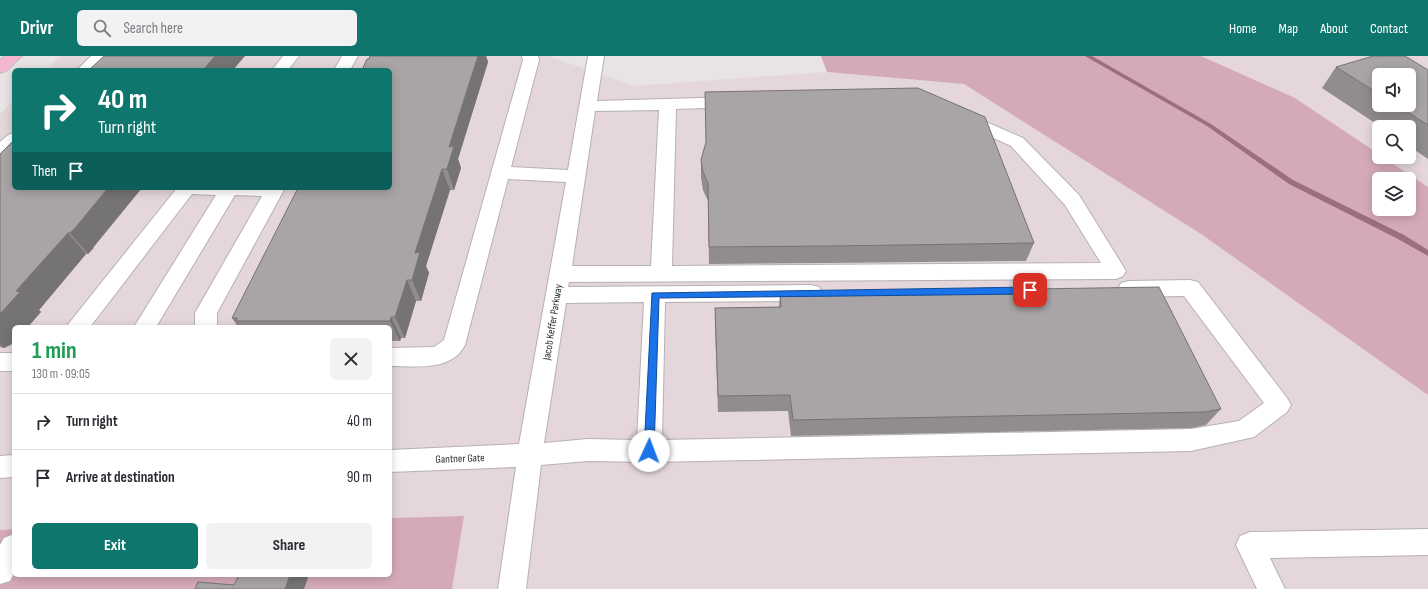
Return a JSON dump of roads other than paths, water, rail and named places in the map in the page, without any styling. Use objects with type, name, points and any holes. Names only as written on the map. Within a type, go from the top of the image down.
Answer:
[{"type":"main road","points":[[0,68],[14,56]]},
{"type":"street","points":[[87,68],[100,56]]},
{"type":"street","points":[[282,68],[291,56]]},
{"type":"street","points":[[343,68],[350,56]]},
{"type":"street","points":[[392,357],[438,356],[454,345],[531,60],[530,56]]},
{"type":"street","name":"Jacob Keffer Parkway","points":[[512,589],[530,455],[596,56]]},
{"type":"street","points":[[588,106],[668,105],[755,101]]},
{"type":"street","points":[[661,273],[668,105]]},
{"type":"street","points":[[558,285],[661,273],[1116,271],[1072,200],[1017,142],[949,111]]},
{"type":"street","points":[[0,152],[12,141]]},
{"type":"street","points":[[500,173],[576,176]]},
{"type":"street","points":[[79,325],[186,190]]},
{"type":"street","points":[[146,325],[228,190]]},
{"type":"street","points":[[206,325],[206,313],[274,190]]},
{"type":"street","points":[[558,285],[655,295],[649,451]]},
{"type":"street","name":"Gantner Gate","points":[[392,460],[530,455],[588,450],[649,451],[1191,440],[1245,430],[1279,405],[1190,288],[655,295]]},
{"type":"street","points":[[0,362],[12,362]]},
{"type":"street","points":[[0,466],[12,466]]},
{"type":"street","points":[[1271,589],[1250,545],[1428,542]]},
{"type":"street","points":[[0,571],[12,550]]},
{"type":"waterway","points":[[1088,56],[1209,125],[1291,182],[1401,237],[1428,253]]}]
